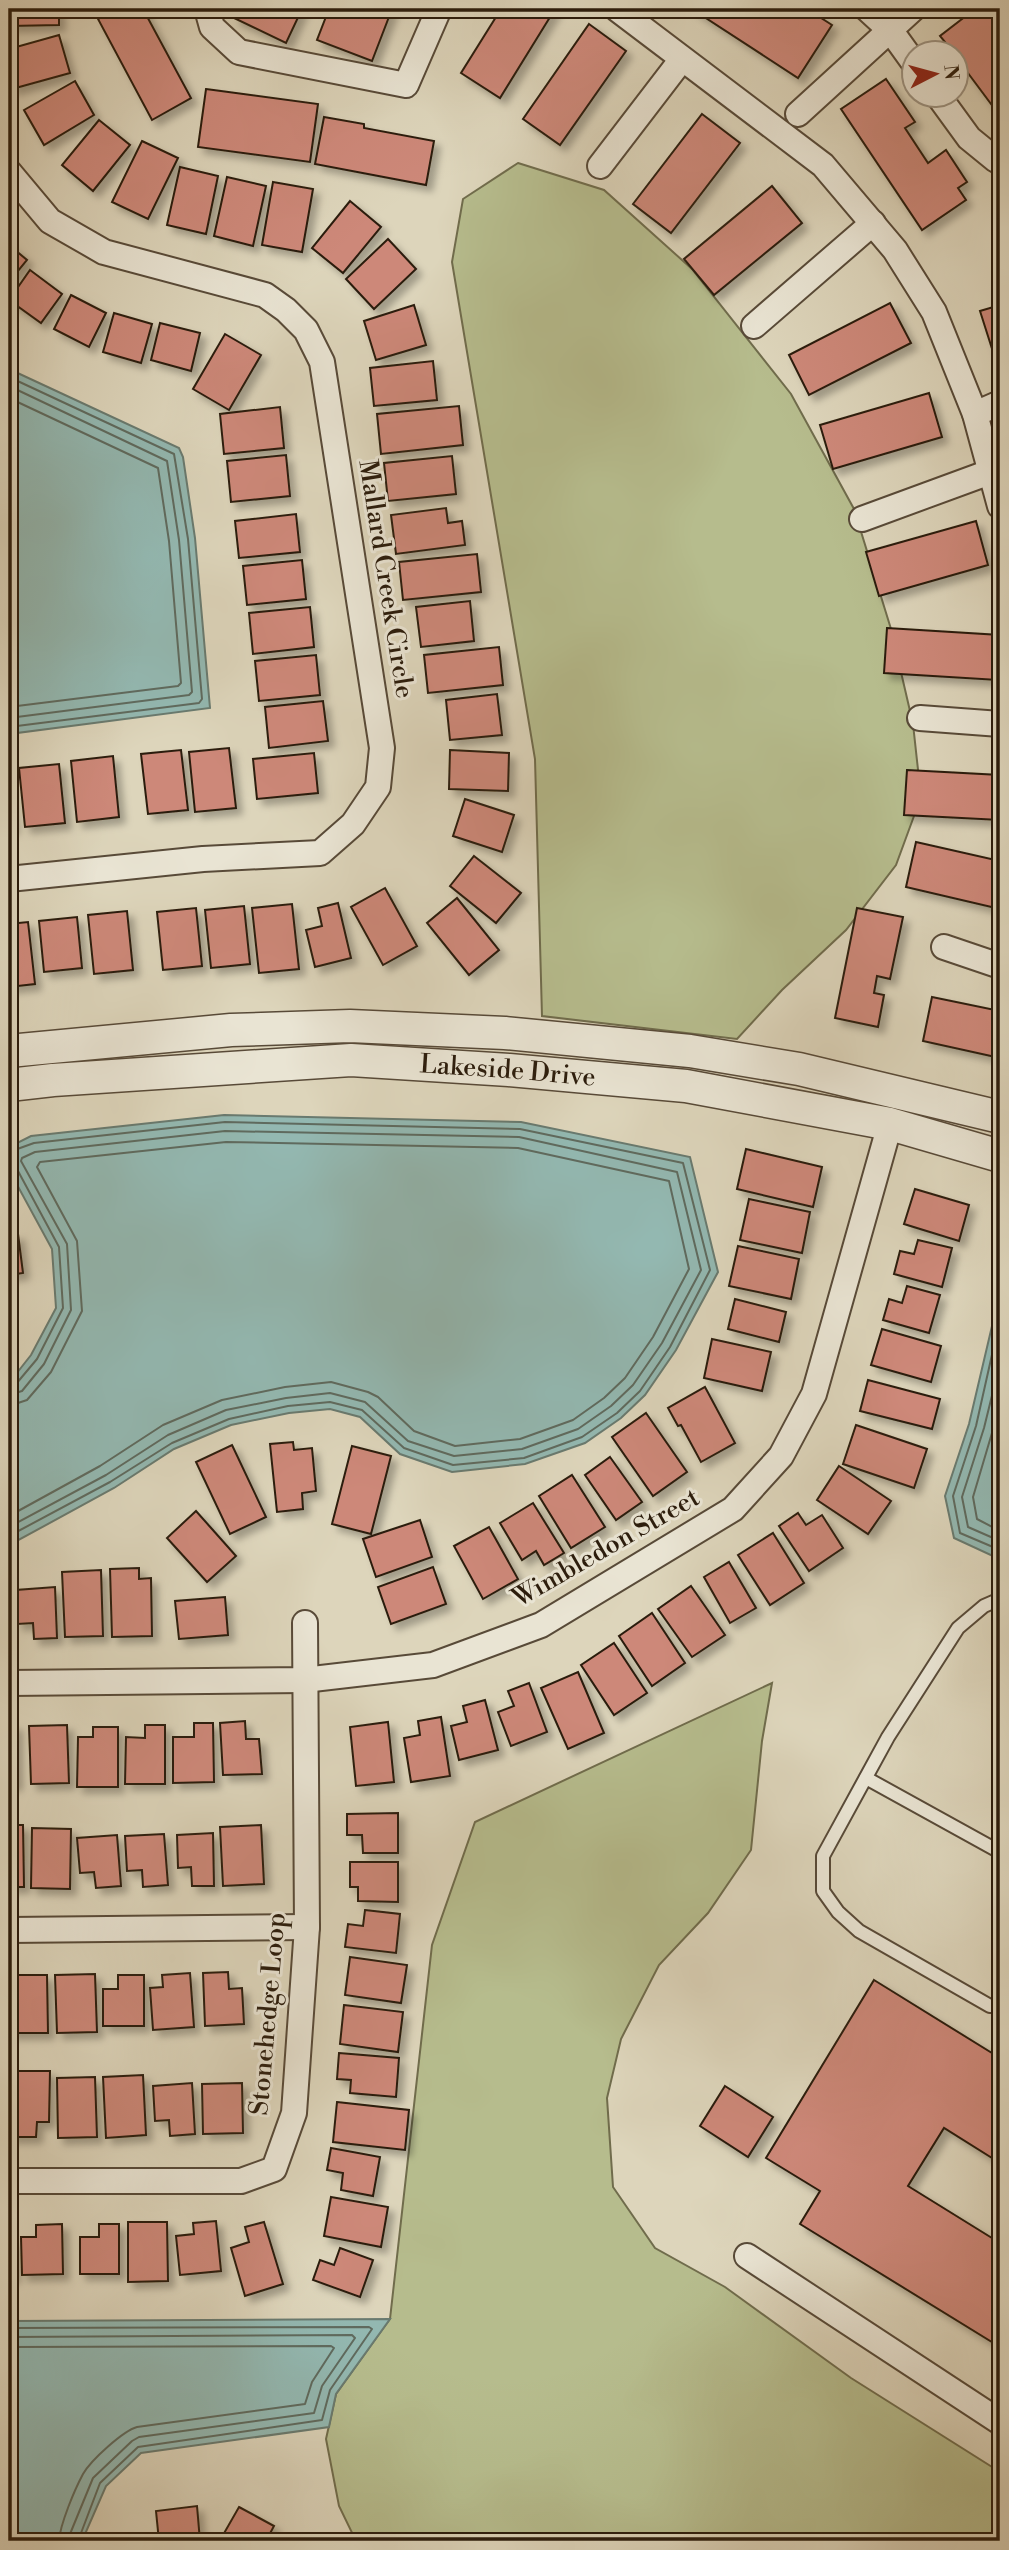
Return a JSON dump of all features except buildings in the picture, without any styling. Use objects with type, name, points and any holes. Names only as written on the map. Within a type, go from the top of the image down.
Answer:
[{"type":"street","points":[[206,9],[212,27],[239,52],[406,85],[439,9]]},
{"type":"street","points":[[617,9],[823,165],[895,250],[934,312],[975,414],[1000,506]]},
{"type":"street","points":[[867,9],[900,43]]},
{"type":"street","points":[[798,114],[913,9]]},
{"type":"street","points":[[600,166],[682,59]]},
{"type":"street","points":[[947,108],[969,138],[998,160]]},
{"type":"street","name":"Mallard Creek Circle","points":[[9,172],[50,221],[104,252],[265,295],[286,310],[306,330],[322,362],[382,748],[378,787],[353,824],[320,853],[204,859],[9,879]]},
{"type":"street","points":[[754,326],[873,223]]},
{"type":"street","points":[[975,414],[1000,403]]},
{"type":"street","points":[[862,519],[990,472]]},
{"type":"street","points":[[920,718],[1000,724]]},
{"type":"street","points":[[944,947],[1000,965]]},
{"type":"street","name":"Lakeside Drive","points":[[9,1051],[244,1030],[350,1026],[505,1033],[690,1051],[799,1069],[1000,1117]]},
{"type":"street","name":"Lakeside Drive","points":[[9,1085],[351,1060],[509,1070],[686,1086],[890,1124],[1000,1156]]},
{"type":"street","name":"Wimbledon Street","points":[[9,1683],[304,1680],[433,1665],[541,1625],[733,1509],[780,1456],[814,1394],[890,1124]]},
{"type":"street","name":"Stonehedge Loop","points":[[9,2181],[240,2181],[274,2169],[294,2113],[307,1927],[305,1623]]},
{"type":"street","points":[[9,1930],[307,1927]]},
{"type":"street","points":[[747,2256],[1000,2422]]},
{"type":"lane","points":[[1000,1599],[984,1606],[958,1628],[888,1737],[823,1856],[823,1891],[838,1912],[859,1931],[990,2006],[1000,2006]]},
{"type":"lane","points":[[866,1778],[1000,1852]]},
{"type":"green space","points":[[518,163],[604,190],[692,269],[791,394],[854,509],[891,629],[913,724],[921,797],[896,865],[846,930],[782,990],[737,1039],[542,1016],[535,759],[452,262],[463,199]]},
{"type":"green space","points":[[772,1683],[762,1741],[751,1850],[708,1913],[659,1965],[621,2039],[607,2098],[613,2187],[655,2248],[725,2287],[851,2378],[1000,2472],[1000,2541],[356,2541],[339,2506],[326,2439],[336,2394],[390,2319],[432,1945],[475,1822]]},
{"type":"water","points":[[9,369],[179,448],[183,457],[195,538],[210,708],[9,734]]},
{"type":"water","points":[[224,1115],[521,1122],[690,1157],[718,1272],[676,1350],[645,1395],[621,1418],[585,1443],[525,1464],[452,1472],[400,1454],[360,1417],[330,1409],[289,1413],[231,1425],[174,1449],[114,1488],[9,1543],[9,1383],[31,1355],[56,1308],[52,1249],[9,1170],[9,1147],[31,1136]]},
{"type":"water","points":[[1000,1292],[1000,1557],[995,1557],[954,1538],[945,1496],[969,1424]]},
{"type":"water","points":[[390,2319],[336,2394],[329,2427],[141,2453],[106,2486],[82,2541],[9,2541],[9,2321]]}]
